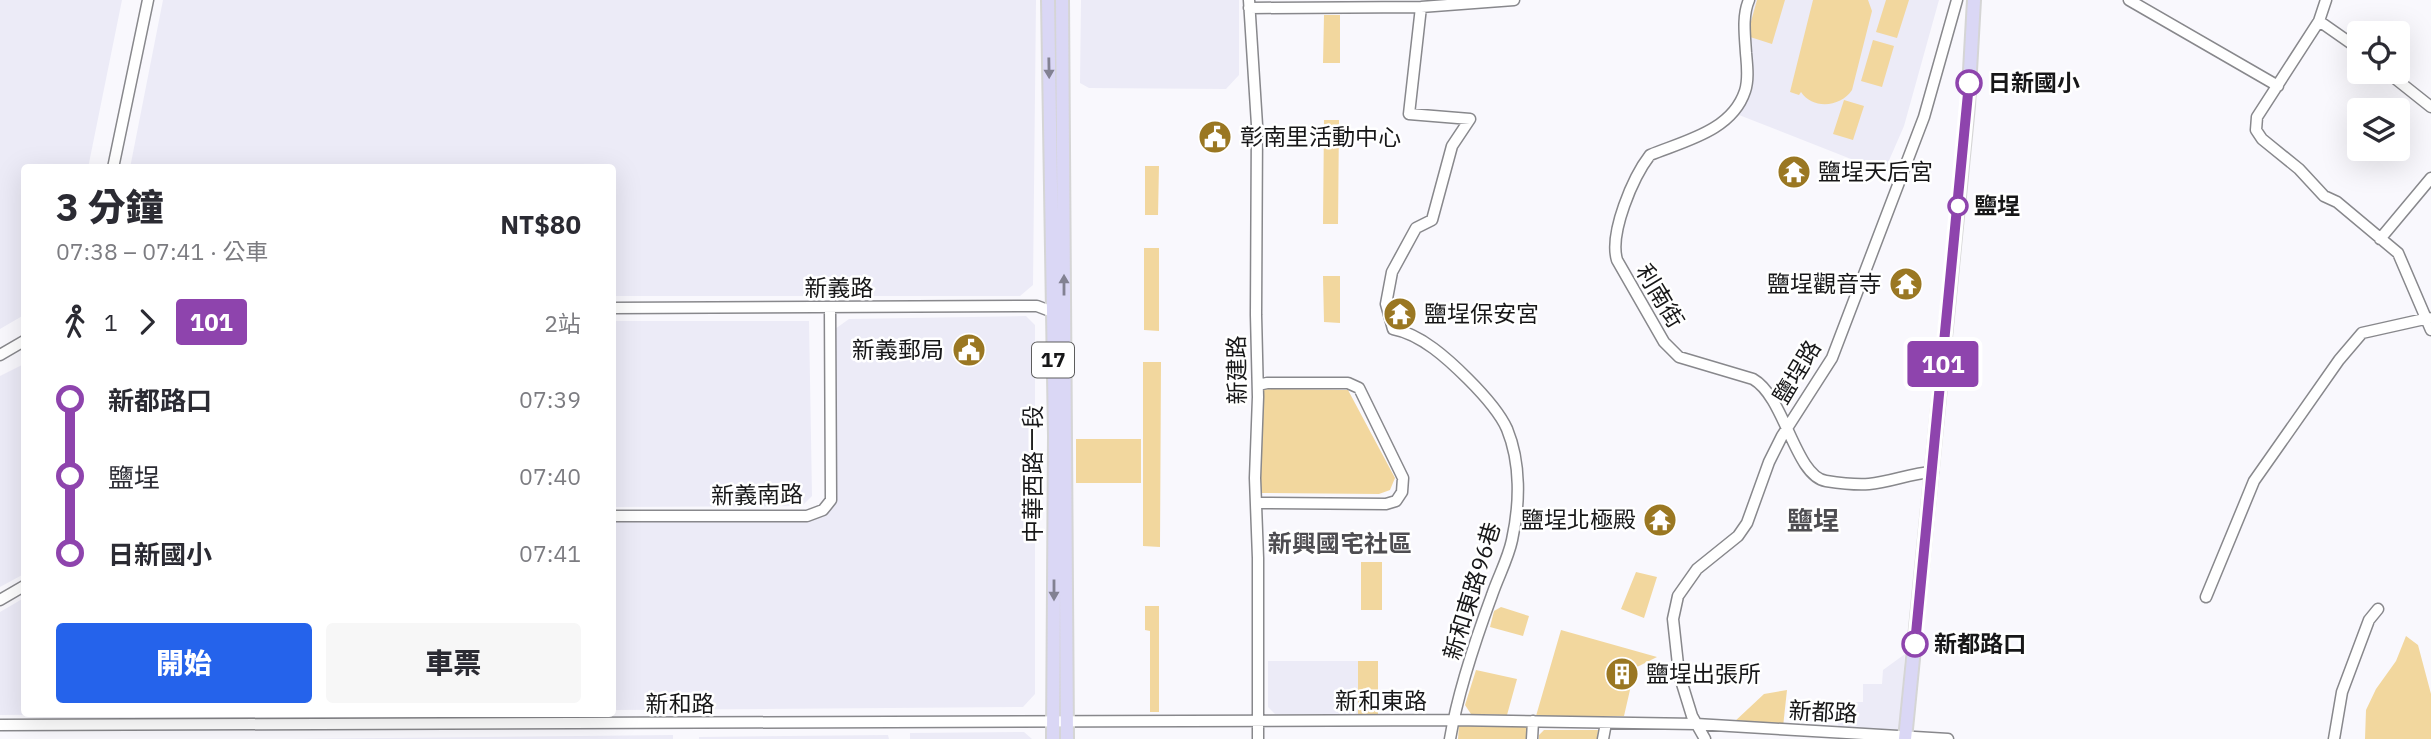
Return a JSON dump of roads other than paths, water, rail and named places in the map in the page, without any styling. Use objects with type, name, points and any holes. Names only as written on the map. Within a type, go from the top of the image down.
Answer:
[{"type":"main road","name":"中華西路一段","points":[[1048,0],[1060,721],[1066,739]]},
{"type":"main road","name":"中華西路一段","points":[[1053,739],[1060,721],[1064,317],[1062,0]]},
{"type":"main road","points":[[1905,737],[1968,106],[1973,0]]},
{"type":"street","points":[[114,164],[148,0]]},
{"type":"street","name":"利南街","points":[[1749,0],[1745,8],[1745,91],[1732,114],[1710,131],[1650,155],[1644,162],[1622,212],[1615,254],[1664,342],[1679,357],[1753,379],[1763,385],[1792,442],[1816,478],[1868,484],[1933,472]]},
{"type":"street","points":[[2129,0],[2277,86]]},
{"type":"street","points":[[2326,0],[2319,21],[2258,117],[2256,130],[2262,139],[2299,169],[2324,196],[2337,202],[2398,253],[2431,330]]},
{"type":"street","points":[[1249,4],[1421,7],[1514,1]]},
{"type":"street","name":"鹽埕路","points":[[1705,739],[1696,724],[1679,674],[1673,619],[1678,596],[1697,569],[1742,530],[1769,462],[1787,428],[1832,358],[1924,117],[1956,1]]},
{"type":"street","name":"新建路","points":[[1249,4],[1257,125],[1255,315],[1258,385],[1255,503],[1258,558],[1258,739]]},
{"type":"street","name":"新和東路96巷","points":[[1421,7],[1409,114],[1470,119],[1452,146],[1432,220],[1416,228],[1392,272],[1386,304],[1393,329],[1405,331],[1454,364],[1481,392],[1507,427],[1517,462],[1518,494],[1512,540],[1488,605],[1450,739]]},
{"type":"street","points":[[2319,21],[2347,41]]},
{"type":"street","points":[[2403,84],[2431,107]]},
{"type":"street","points":[[2380,239],[2431,178]]},
{"type":"street","name":"新義路","points":[[616,308],[1037,306],[1064,317]]},
{"type":"street","name":"新義南路","points":[[616,516],[807,516],[823,510],[831,500],[830,307]]},
{"type":"street","points":[[2206,597],[2254,481],[2339,360],[2362,333],[2428,318]]},
{"type":"street","points":[[0,355],[21,343]]},
{"type":"street","points":[[1255,503],[1386,504],[1396,501],[1402,492],[1403,478],[1359,388],[1348,383],[1258,385]]},
{"type":"street","points":[[0,600],[21,588]]},
{"type":"street","points":[[2334,739],[2342,692],[2369,620],[2378,609]]},
{"type":"street","name":"新和東路","points":[[1060,721],[1454,720],[1696,724]]},
{"type":"street","name":"新和路","points":[[0,725],[1060,721]]},
{"type":"street","points":[[1532,739],[1533,721]]},
{"type":"street","points":[[1604,739],[1606,723]]},
{"type":"street","points":[[1696,724],[1699,739]]},
{"type":"street","name":"新都路","points":[[1696,724],[1948,739]]},
{"type":"place","name":"日新國小","points":[[1969,83]]},
{"type":"place","name":"彰南里活動中心","points":[[1215,137]]},
{"type":"place","name":"鹽埕天后宮","points":[[1794,172]]},
{"type":"place","name":"鹽埕","points":[[1958,206]]},
{"type":"place","name":"鹽埕觀音寺","points":[[1906,284]]},
{"type":"place","name":"鹽埕保安宮","points":[[1400,314]]},
{"type":"place","name":"新義郵局","points":[[969,350]]},
{"type":"place","name":"鹽埕北極殿","points":[[1660,520]]},
{"type":"place","name":"新都路口","points":[[1915,644]]},
{"type":"place","name":"鹽埕出張所","points":[[1622,674]]},
{"type":"district","name":"鹽埕","points":[[1813,521]]},
{"type":"district","name":"新興國宅社區","points":[[1340,544]]}]
